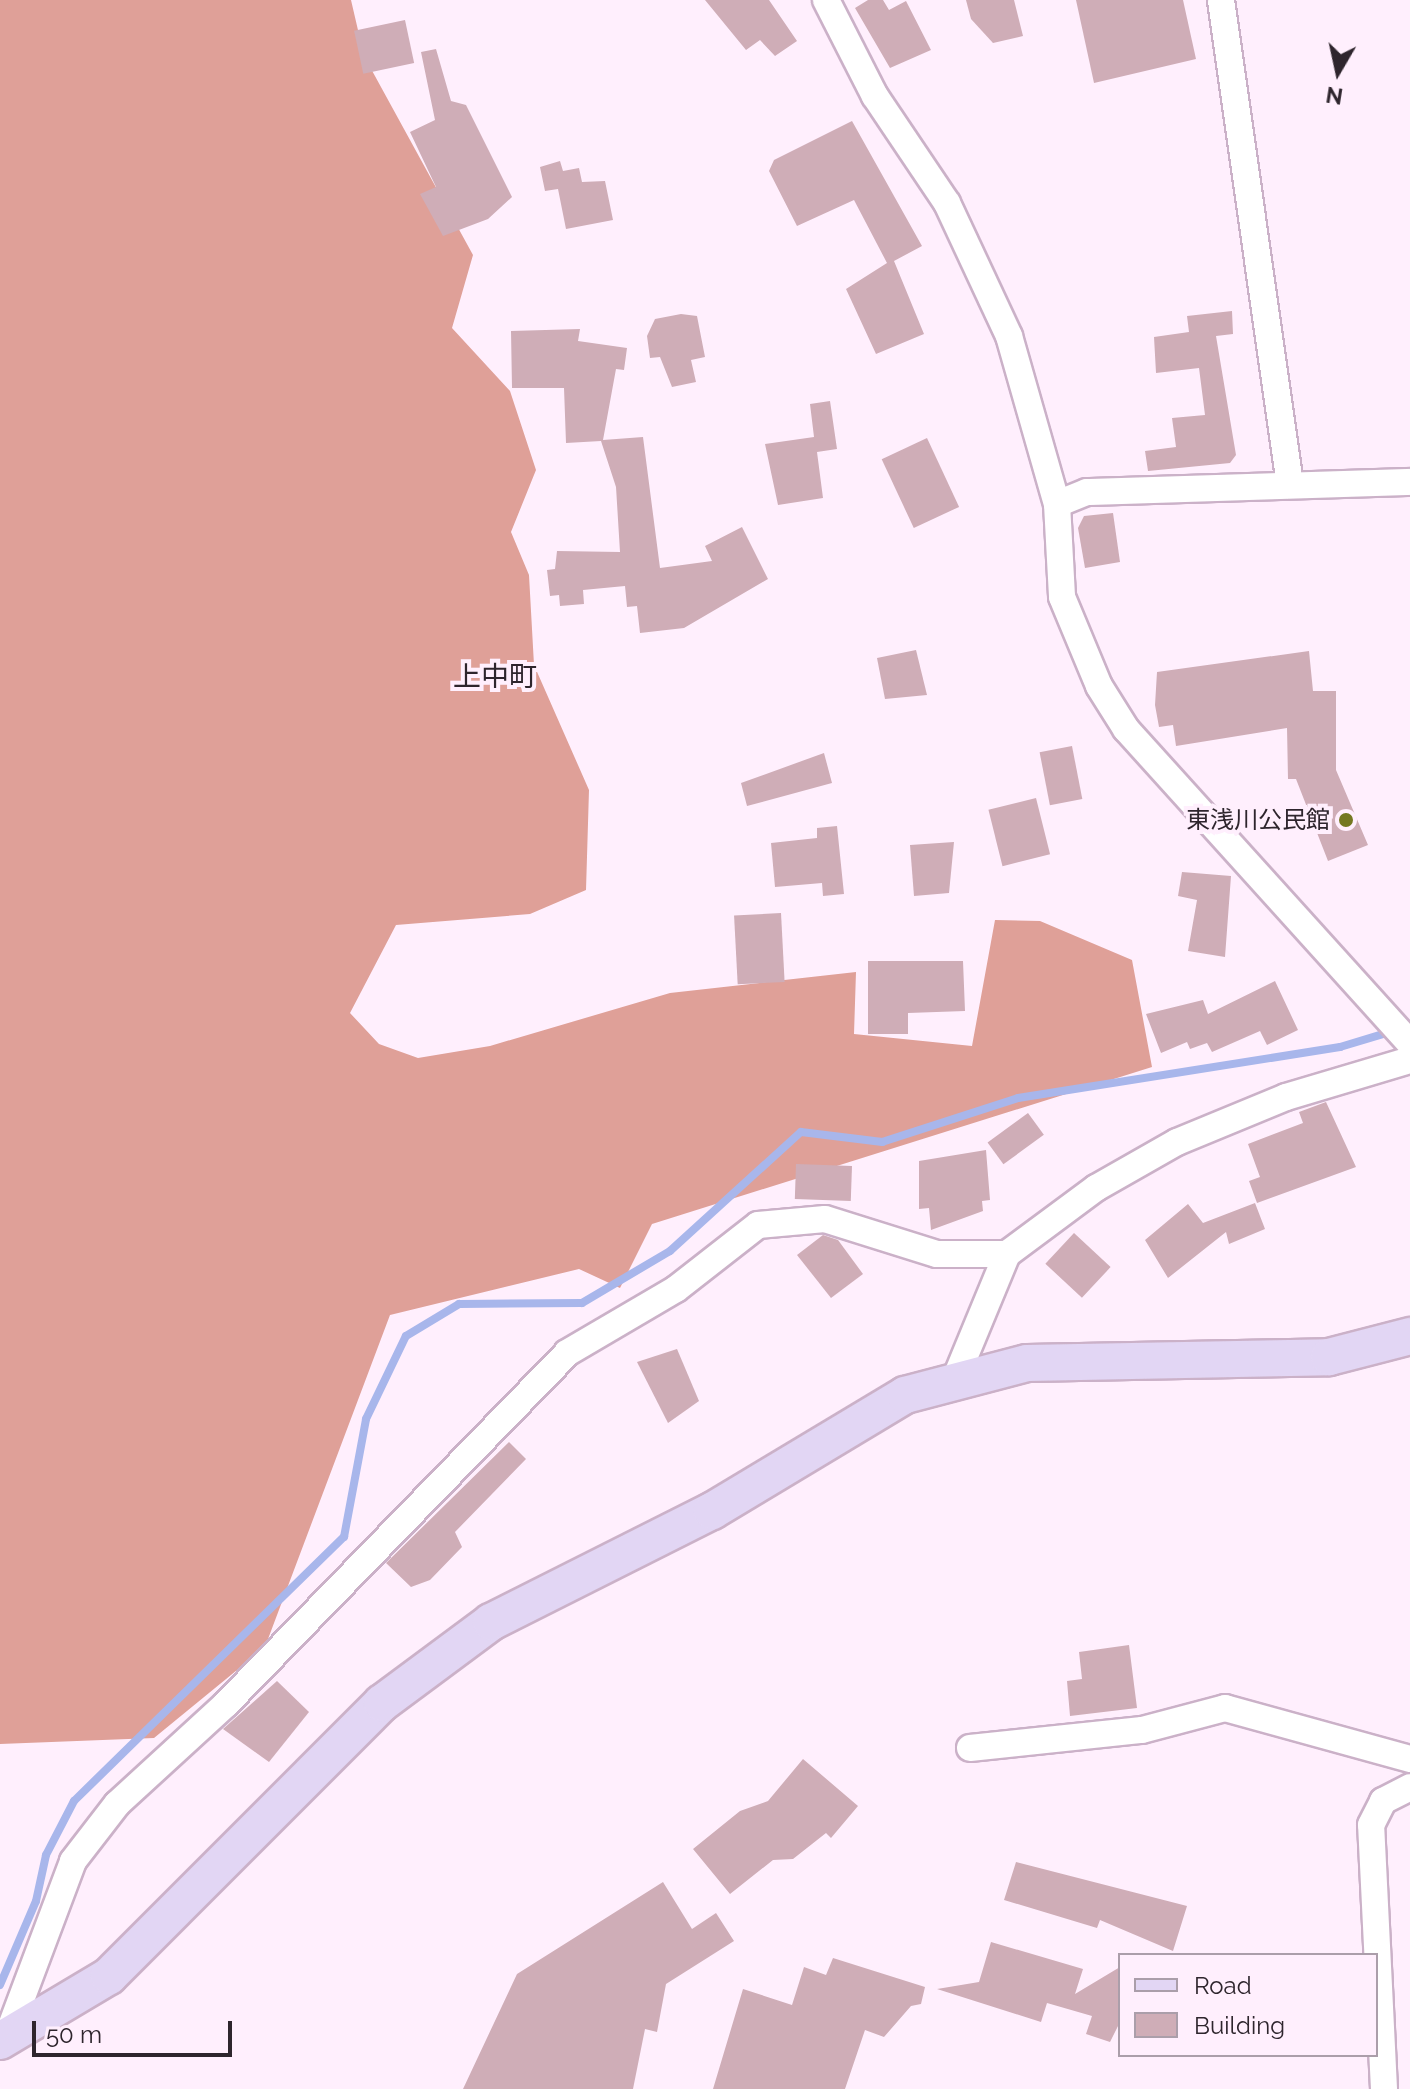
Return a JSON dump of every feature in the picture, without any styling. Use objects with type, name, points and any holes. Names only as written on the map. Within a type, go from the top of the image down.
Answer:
[{"type":"street","points":[[826,0],[875,96],[947,203],[1009,336],[1057,504],[1062,597],[1099,686],[1126,729],[1410,1043]]},
{"type":"street","points":[[1221,0],[1290,485]]},
{"type":"street","points":[[1057,504],[1087,492],[1410,482]]},
{"type":"street","points":[[954,1382],[1007,1254],[1096,1188],[1177,1142],[1286,1097],[1410,1060]]},
{"type":"street","points":[[4,2039],[73,1861],[117,1804],[226,1704],[567,1353],[676,1289],[758,1225],[825,1219],[937,1254],[1007,1254]]},
{"type":"street","points":[[4,2039],[109,1976],[382,1703],[491,1622],[712,1511],[905,1395],[1027,1363],[1329,1357],[1410,1336]]},
{"type":"street","points":[[970,1748],[1142,1730],[1225,1708],[1410,1759]]},
{"type":"street","points":[[1377,1953],[1371,1825],[1383,1801],[1410,1787]]},
{"type":"street","points":[[1378,1967],[1384,2089]]},
{"type":"shaded area","points":[[0,0],[351,0],[364,56],[473,255],[452,328],[510,391],[536,470],[511,532],[529,575],[534,665],[589,790],[586,890],[530,914],[396,925],[350,1013],[379,1044],[418,1058],[490,1046],[670,993],[856,972],[854,1034],[972,1046],[995,920],[1040,921],[1132,960],[1152,1067],[652,1224],[620,1288],[579,1269],[390,1315],[265,1647],[154,1738],[0,1744]]},
{"type":"building","points":[[705,0],[769,0],[797,41],[775,56],[760,40],[746,50]]},
{"type":"building","points":[[868,0],[883,0],[889,10],[906,1],[931,50],[890,68],[855,8]]},
{"type":"building","points":[[966,0],[1014,0],[1023,36],[993,43],[971,19]]},
{"type":"building","points":[[1076,0],[1183,0],[1196,59],[1094,83]]},
{"type":"building","points":[[405,20],[414,63],[363,74],[354,31]]},
{"type":"building","points":[[436,49],[451,101],[466,105],[512,197],[488,219],[443,236],[420,194],[436,187],[410,132],[435,120],[421,52]]},
{"type":"building","points":[[852,121],[922,246],[894,261],[924,334],[876,354],[846,289],[887,263],[854,200],[797,226],[769,171],[774,160]]},
{"type":"building","points":[[560,161],[563,171],[579,168],[582,182],[605,181],[613,220],[566,229],[558,189],[545,191],[540,167]]},
{"type":"building","points":[[1232,311],[1233,334],[1216,336],[1236,455],[1230,463],[1148,471],[1145,451],[1176,447],[1172,418],[1205,415],[1199,368],[1156,373],[1154,337],[1189,332],[1187,316]]},
{"type":"building","points":[[681,314],[697,316],[705,357],[691,360],[696,382],[672,387],[660,357],[650,358],[647,336],[655,319]]},
{"type":"building","points":[[580,329],[578,341],[627,348],[624,370],[616,369],[603,440],[643,437],[660,568],[712,561],[705,546],[742,527],[768,579],[684,628],[640,633],[637,606],[627,607],[625,586],[583,590],[584,604],[560,606],[559,595],[550,596],[547,570],[555,569],[557,551],[620,552],[616,487],[601,441],[566,443],[564,388],[512,388],[511,331]]},
{"type":"building","points":[[830,401],[837,449],[817,452],[823,498],[778,505],[765,444],[814,437],[810,404]]},
{"type":"building","points":[[927,438],[959,507],[914,528],[882,459]]},
{"type":"building","points":[[1113,513],[1120,562],[1085,568],[1078,528],[1084,516]]},
{"type":"building","points":[[916,650],[927,695],[885,699],[877,658]]},
{"type":"building","points":[[1309,651],[1313,691],[1336,691],[1336,770],[1368,845],[1328,861],[1296,779],[1288,779],[1287,728],[1176,746],[1173,725],[1159,727],[1155,705],[1157,672]]},
{"type":"building","points":[[1072,746],[1082,799],[1050,805],[1040,752]]},
{"type":"building","points":[[824,753],[832,783],[747,806],[741,783]]},
{"type":"building","points":[[1036,798],[1050,854],[1002,866],[988,810]]},
{"type":"building","points":[[837,826],[844,894],[823,896],[822,883],[775,887],[771,843],[817,838],[817,828]]},
{"type":"building","points":[[954,842],[949,893],[914,896],[910,845]]},
{"type":"building","points":[[1182,872],[1231,876],[1225,957],[1188,951],[1197,900],[1178,896]]},
{"type":"building","points":[[781,913],[785,982],[738,984],[734,915]]},
{"type":"building","points":[[868,961],[963,961],[965,1011],[908,1013],[908,1034],[868,1034]]},
{"type":"building","points":[[1275,981],[1298,1030],[1267,1045],[1260,1031],[1212,1052],[1207,1043],[1190,1049],[1187,1042],[1161,1053],[1146,1014],[1203,1000],[1208,1014]]},
{"type":"building","points":[[1326,1102],[1356,1167],[1257,1203],[1249,1181],[1260,1177],[1248,1144],[1303,1123],[1299,1112]]},
{"type":"building","points":[[1028,1113],[1044,1135],[1003,1164],[988,1142]]},
{"type":"building","points":[[986,1150],[990,1200],[982,1201],[983,1211],[931,1230],[929,1208],[919,1209],[919,1161]]},
{"type":"building","points":[[796,1164],[852,1166],[851,1201],[795,1199]]},
{"type":"building","points":[[1255,1203],[1265,1229],[1229,1244],[1226,1232],[1168,1278],[1145,1240],[1188,1204],[1203,1223]]},
{"type":"building","points":[[1074,1233],[1111,1267],[1082,1298],[1045,1264]]},
{"type":"building","points":[[823,1235],[838,1240],[863,1274],[831,1298],[797,1255]]},
{"type":"building","points":[[677,1349],[699,1401],[668,1423],[637,1362]]},
{"type":"building","points":[[509,1442],[526,1459],[455,1532],[462,1547],[430,1580],[411,1587],[386,1563]]},
{"type":"building","points":[[1129,1645],[1137,1708],[1070,1716],[1067,1681],[1082,1679],[1079,1652]]},
{"type":"building","points":[[277,1681],[309,1712],[269,1762],[223,1729]]},
{"type":"building","points":[[803,1759],[858,1806],[831,1838],[826,1833],[793,1859],[773,1860],[730,1894],[693,1849],[740,1811],[768,1801]]},
{"type":"building","points":[[1016,1862],[1187,1906],[1173,1951],[1100,1920],[1097,1928],[1004,1900]]},
{"type":"building","points":[[663,1882],[692,1929],[716,1913],[734,1941],[666,1984],[657,2032],[645,2029],[633,2089],[463,2089],[517,1974]]},
{"type":"building","points":[[991,1942],[1083,1969],[1075,1994],[1118,1968],[1118,2026],[1110,2042],[1086,2034],[1092,2016],[1047,2003],[1041,2022],[937,1989],[979,1982]]},
{"type":"building","points":[[833,1958],[925,1987],[921,2004],[911,2006],[884,2037],[865,2030],[845,2089],[713,2089],[743,1989],[792,2005],[804,1967],[826,1975]]},
{"type":"waterway","points":[[0,1985],[36,1901],[46,1855],[74,1801],[344,1537],[366,1419],[406,1336],[459,1304],[582,1303],[670,1251],[801,1132],[882,1142],[1018,1098],[1340,1047],[1393,1031]]},
{"type":"place","name":"東浅川公民館","points":[[1346,820]]},
{"type":"district","name":"上中町","points":[[495,677]]}]
